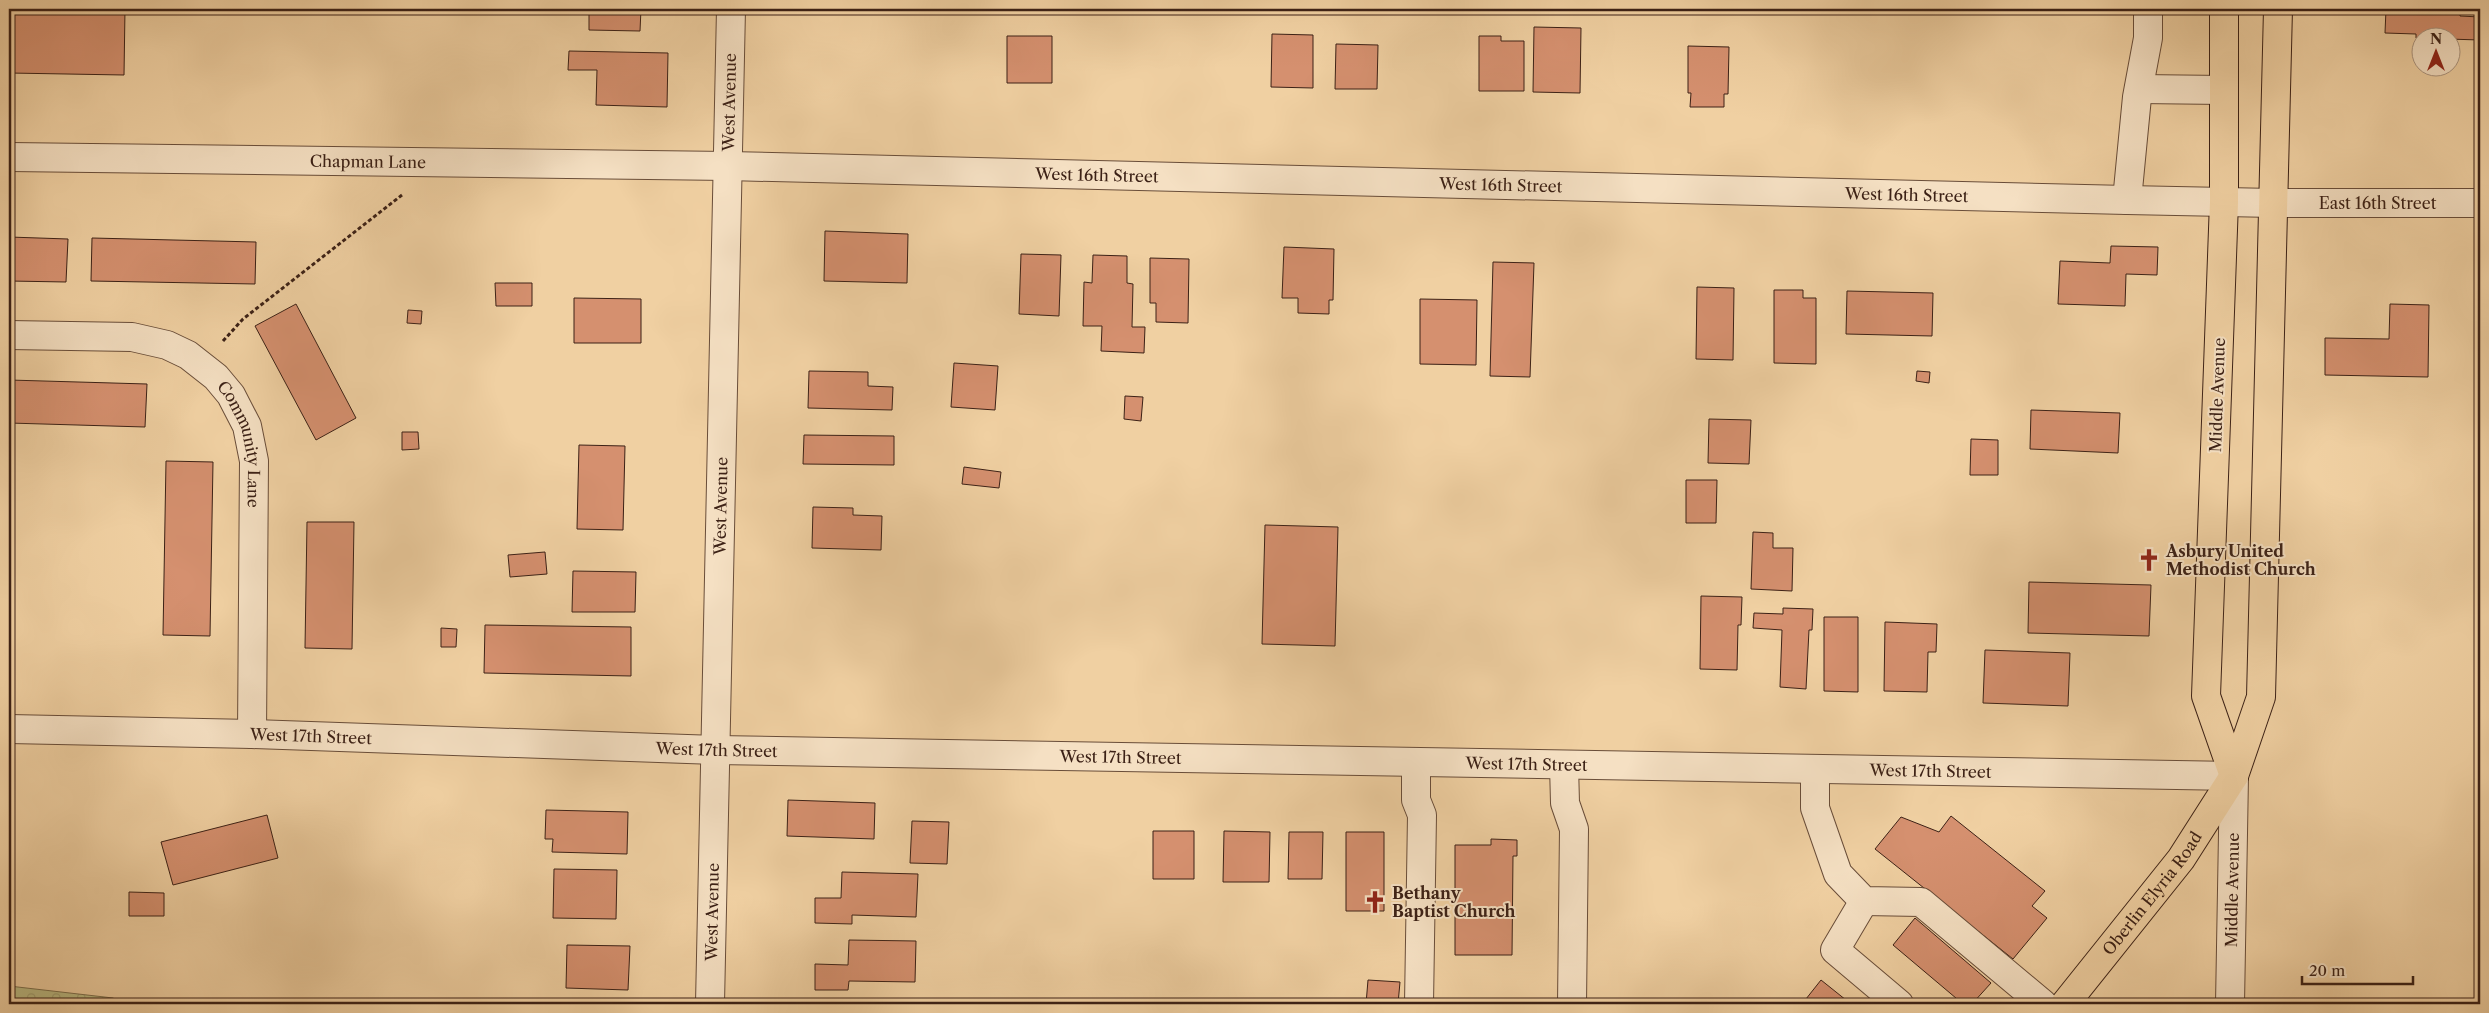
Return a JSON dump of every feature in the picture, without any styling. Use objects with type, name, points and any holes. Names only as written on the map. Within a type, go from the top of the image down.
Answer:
[{"type":"main road","name":"Middle Avenue","points":[[2224,9],[2224,202],[2206,696],[2234,776]]},
{"type":"main road","name":"Middle Avenue","points":[[2234,776],[2261,697],[2278,9]]},
{"type":"main road","name":"Oberlin Elyria Road","points":[[2065,1004],[2181,860],[2234,776]]},
{"type":"street","name":"West Avenue","points":[[710,1004],[731,9]]},
{"type":"street","points":[[2128,200],[2139,90],[2148,38],[2148,9]]},
{"type":"street","points":[[2139,90],[2224,90]]},
{"type":"street","name":"Chapman Lane","points":[[9,157],[728,166]]},
{"type":"street","name":"West 16th Street","points":[[728,166],[2274,203]]},
{"type":"street","name":"East 16th Street","points":[[2274,203],[2480,203]]},
{"type":"street","name":"Community Lane","points":[[9,335],[132,337],[166,345],[188,354],[216,377],[231,395],[247,426],[254,461],[252,734]]},
{"type":"street","name":"West 17th Street","points":[[9,729],[252,734],[716,750],[2234,776]]},
{"type":"street","points":[[1416,762],[1416,800],[1422,815],[1419,1004]]},
{"type":"street","points":[[1564,764],[1565,803],[1574,829],[1572,1004]]},
{"type":"street","points":[[1815,769],[1815,808],[1838,874],[1864,901],[1921,902],[2044,1004]]},
{"type":"street","name":"Middle Avenue","points":[[2230,1004],[2234,776]]},
{"type":"street","points":[[1864,901],[1835,950],[1899,1004]]},
{"type":"path","points":[[217,348],[243,319],[406,192]]},
{"type":"green space","points":[[9,986],[113,998],[124,1004],[9,1004]]},
{"type":"building","points":[[9,9],[125,9],[124,75],[9,73]]},
{"type":"building","points":[[589,9],[641,9],[640,31],[589,30]]},
{"type":"building","points":[[2386,9],[2460,9],[2460,16],[2480,17],[2480,40],[2462,39],[2462,28],[2412,28],[2412,34],[2385,33]]},
{"type":"building","points":[[1534,27],[1581,28],[1580,93],[1533,92]]},
{"type":"building","points":[[1272,34],[1313,35],[1313,88],[1271,87]]},
{"type":"building","points":[[1007,36],[1052,36],[1052,83],[1007,83]]},
{"type":"building","points":[[1479,36],[1501,36],[1501,41],[1524,41],[1524,91],[1479,91]]},
{"type":"building","points":[[1336,44],[1378,45],[1377,89],[1335,89]]},
{"type":"building","points":[[1688,46],[1729,47],[1728,94],[1724,94],[1724,107],[1690,107],[1691,93],[1688,93]]},
{"type":"building","points":[[569,51],[668,53],[667,107],[596,105],[597,70],[568,70]]},
{"type":"building","points":[[825,231],[908,234],[907,283],[824,281]]},
{"type":"building","points":[[9,237],[68,239],[66,282],[9,281]]},
{"type":"building","points":[[92,238],[256,242],[255,284],[91,281]]},
{"type":"building","points":[[2111,246],[2158,247],[2157,275],[2126,274],[2125,306],[2058,304],[2060,261],[2110,263]]},
{"type":"building","points":[[1284,247],[1334,249],[1333,300],[1329,300],[1329,314],[1298,313],[1298,298],[1282,298]]},
{"type":"building","points":[[1021,254],[1061,255],[1059,316],[1019,314]]},
{"type":"building","points":[[1093,255],[1127,256],[1127,283],[1133,284],[1132,327],[1145,327],[1144,353],[1101,351],[1102,326],[1083,326],[1084,282],[1092,283]]},
{"type":"building","points":[[1150,258],[1189,259],[1188,323],[1156,322],[1156,303],[1150,303]]},
{"type":"building","points":[[1493,262],[1534,263],[1530,377],[1490,376]]},
{"type":"building","points":[[495,283],[532,283],[532,306],[496,306]]},
{"type":"building","points":[[1697,287],[1734,288],[1733,360],[1696,359]]},
{"type":"building","points":[[1774,290],[1803,290],[1803,298],[1816,298],[1816,364],[1774,363]]},
{"type":"building","points":[[1847,291],[1933,293],[1932,336],[1846,334]]},
{"type":"building","points":[[574,298],[641,299],[641,343],[574,343]]},
{"type":"building","points":[[1420,299],[1477,300],[1476,365],[1420,364]]},
{"type":"building","points":[[296,304],[356,418],[316,440],[255,326]]},
{"type":"building","points":[[2390,304],[2429,305],[2428,377],[2325,375],[2325,338],[2389,339]]},
{"type":"building","points":[[408,310],[422,311],[421,324],[407,323]]},
{"type":"building","points":[[954,363],[998,366],[995,410],[951,407]]},
{"type":"building","points":[[809,371],[868,372],[868,386],[893,387],[892,410],[808,408]]},
{"type":"building","points":[[1917,371],[1930,372],[1929,383],[1916,381]]},
{"type":"building","points":[[9,380],[147,384],[145,427],[9,423]]},
{"type":"building","points":[[1125,396],[1143,397],[1141,421],[1124,419]]},
{"type":"building","points":[[2031,410],[2120,413],[2118,453],[2030,449]]},
{"type":"building","points":[[1709,419],[1751,420],[1749,464],[1708,463]]},
{"type":"building","points":[[402,432],[418,432],[419,449],[402,450]]},
{"type":"building","points":[[804,435],[894,436],[894,465],[803,464]]},
{"type":"building","points":[[1971,439],[1998,440],[1998,475],[1970,475]]},
{"type":"building","points":[[579,445],[625,446],[623,530],[577,529]]},
{"type":"building","points":[[166,461],[213,462],[210,636],[163,635]]},
{"type":"building","points":[[964,467],[1001,472],[999,488],[962,484]]},
{"type":"building","points":[[1686,480],[1717,480],[1716,523],[1686,523]]},
{"type":"building","points":[[813,507],[853,508],[853,515],[882,516],[881,550],[812,548]]},
{"type":"building","points":[[307,522],[354,522],[352,649],[305,648]]},
{"type":"building","points":[[1265,525],[1338,527],[1335,646],[1262,644]]},
{"type":"building","points":[[1753,532],[1773,533],[1773,548],[1793,548],[1792,591],[1751,589]]},
{"type":"building","points":[[545,552],[547,574],[510,577],[508,555]]},
{"type":"building","points":[[573,571],[636,572],[635,612],[572,612]]},
{"type":"building","points":[[2029,582],[2151,585],[2149,636],[2028,633]]},
{"type":"building","points":[[1701,596],[1742,597],[1741,625],[1738,625],[1737,670],[1700,669]]},
{"type":"building","points":[[1783,608],[1813,609],[1812,630],[1809,630],[1806,689],[1780,687],[1782,630],[1753,628],[1754,613],[1783,614]]},
{"type":"building","points":[[1824,617],[1858,617],[1858,692],[1824,691]]},
{"type":"building","points":[[1885,622],[1937,624],[1936,652],[1928,652],[1927,692],[1884,691]]},
{"type":"building","points":[[485,625],[631,627],[631,676],[484,673]]},
{"type":"building","points":[[441,628],[457,629],[456,647],[441,647]]},
{"type":"building","points":[[1985,650],[2070,653],[2068,706],[1983,703]]},
{"type":"building","points":[[788,800],[875,803],[874,839],[787,836]]},
{"type":"building","points":[[546,810],[628,812],[627,854],[552,852],[553,839],[545,839]]},
{"type":"building","points":[[267,815],[278,858],[173,885],[161,842]]},
{"type":"building","points":[[1951,816],[2045,891],[2032,906],[2047,918],[2013,959],[1875,849],[1901,817],[1939,832]]},
{"type":"building","points":[[912,821],[949,822],[947,864],[910,863]]},
{"type":"building","points":[[1153,831],[1194,831],[1194,879],[1153,879]]},
{"type":"building","points":[[1224,831],[1270,832],[1269,882],[1223,882]]},
{"type":"building","points":[[1289,832],[1323,832],[1322,879],[1288,879]]},
{"type":"building","points":[[1346,832],[1384,832],[1384,911],[1346,911]]},
{"type":"building","points":[[1491,839],[1517,840],[1517,856],[1513,856],[1512,955],[1455,955],[1455,845],[1491,845]]},
{"type":"building","points":[[554,869],[617,870],[616,919],[553,918]]},
{"type":"building","points":[[842,872],[918,874],[916,917],[852,915],[852,924],[815,923],[815,898],[841,898]]},
{"type":"building","points":[[129,892],[164,893],[164,916],[129,916]]},
{"type":"building","points":[[1915,918],[1991,983],[1972,1004],[1963,1004],[1893,945]]},
{"type":"building","points":[[849,940],[916,941],[915,982],[849,981],[848,990],[815,990],[815,964],[848,965]]},
{"type":"building","points":[[567,945],[630,946],[628,990],[566,988]]},
{"type":"building","points":[[1368,980],[1400,982],[1398,1004],[1366,1004]]},
{"type":"building","points":[[1821,980],[1846,1000],[1844,1003],[1846,1004],[1802,1004]]},
{"type":"place","name":"Asbury United Methodist Church","points":[[2149,560]]},
{"type":"place","name":"Bethany Baptist Church","points":[[1375,902]]}]
